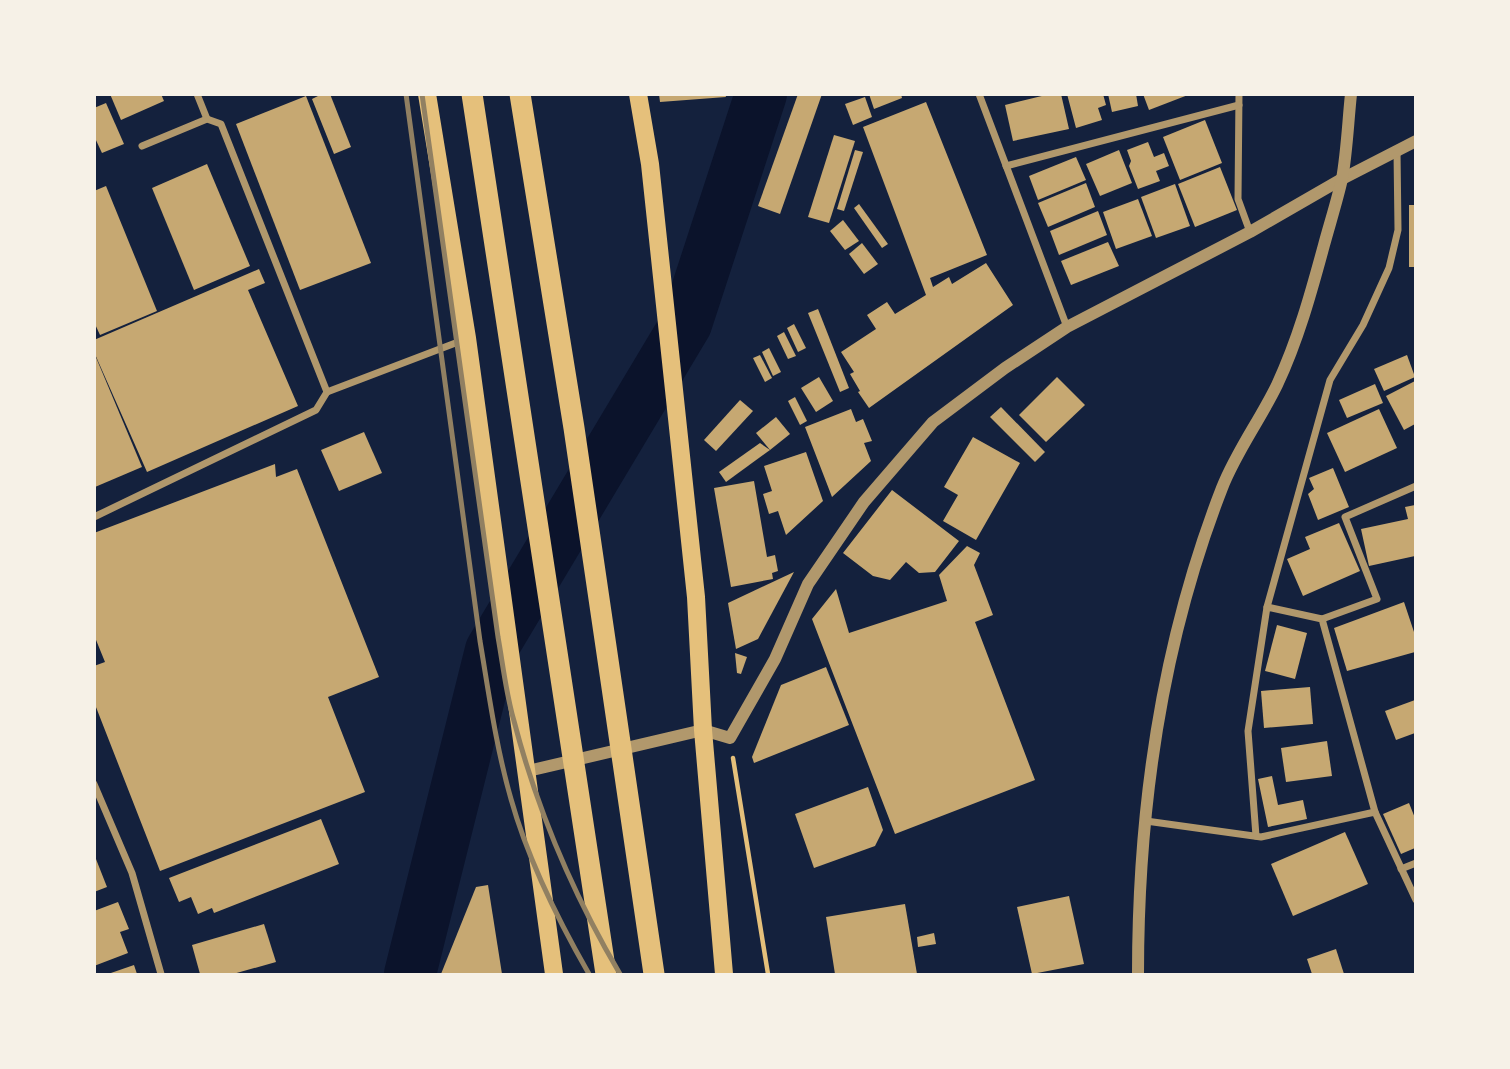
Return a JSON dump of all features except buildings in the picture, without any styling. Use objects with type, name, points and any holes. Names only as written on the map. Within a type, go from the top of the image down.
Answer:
[{"type":"highway","points":[[472,94],[606,975]]},
{"type":"highway","points":[[520,94],[578,455],[654,975]]},
{"type":"main road","points":[[427,94],[467,338],[554,975]]},
{"type":"main road","points":[[638,94],[650,164],[696,597],[703,730],[724,975]]},
{"type":"street","points":[[197,94],[207,119]]},
{"type":"street","points":[[979,94],[1067,327]]},
{"type":"street","points":[[1239,94],[1238,199],[1250,232]]},
{"type":"street","points":[[1138,975],[1138,906],[1146,821],[1153,756],[1170,660],[1191,579],[1223,485],[1276,386],[1301,330],[1342,179],[1351,94]]},
{"type":"street","points":[[1006,166],[1239,105]]},
{"type":"street","points":[[142,146],[207,119],[221,124],[327,392]]},
{"type":"street","points":[[528,771],[703,730],[730,738],[775,659],[808,584],[864,502],[933,422],[1005,368],[1067,327],[1250,232],[1342,179],[1416,141]]},
{"type":"street","points":[[1256,836],[1248,731],[1268,607],[1330,380],[1363,325],[1389,268],[1398,230],[1397,150]]},
{"type":"street","points":[[94,517],[316,410],[327,392],[467,338]]},
{"type":"street","points":[[1268,607],[1322,619],[1377,599],[1345,517],[1416,485]]},
{"type":"street","points":[[1322,619],[1375,812],[1416,900]]},
{"type":"street","points":[[94,784],[132,873],[161,975]]},
{"type":"street","points":[[1146,821],[1261,837],[1375,812]]},
{"type":"street","points":[[1401,869],[1416,863]]},
{"type":"waterway","points":[[410,974],[491,650],[686,324],[761,94]]},
{"type":"railway","points":[[406,94],[480,641],[497,740],[511,799],[535,867],[589,974]]},
{"type":"railway","points":[[422,94],[509,700],[523,754],[558,851],[587,914],[620,974]]}]
